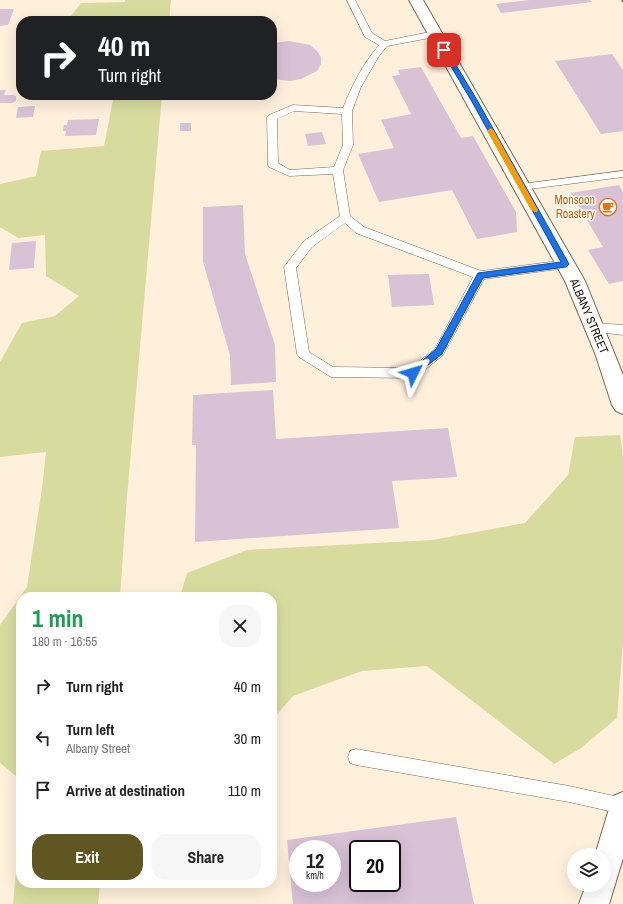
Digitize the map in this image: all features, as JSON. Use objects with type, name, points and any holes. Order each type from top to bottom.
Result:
[{"type":"main road","name":"ALBANY STREET","points":[[416,0],[474,100],[575,281],[623,406]]},
{"type":"main road","points":[[611,849],[623,806]]},
{"type":"main road","points":[[594,904],[598,892]]},
{"type":"lane","points":[[351,0],[368,36],[384,44],[435,34]]},
{"type":"lane","points":[[384,44],[375,55],[356,87],[347,111],[348,145],[338,170],[345,218],[360,230],[480,275],[566,264]]},
{"type":"lane","points":[[338,170],[289,172],[273,165],[272,117],[293,108],[347,111]]},
{"type":"lane","points":[[522,187],[623,174]]},
{"type":"lane","points":[[345,218],[308,244],[290,267],[303,354],[331,372],[413,373],[439,352],[480,275]]},
{"type":"lane","points":[[594,328],[623,330]]},
{"type":"lane","points":[[356,758],[569,794],[623,806]]},
{"type":"green space","points":[[125,0],[171,0],[169,16],[71,16],[81,3],[125,2]]},
{"type":"green space","points":[[113,100],[162,100],[127,497],[120,592],[23,592],[27,587],[46,452],[0,457],[0,362],[22,323],[55,316],[79,296],[46,276],[45,235],[18,238],[0,227],[0,184],[36,176],[41,151],[104,146]]},
{"type":"green space","points":[[620,435],[623,456],[623,641],[617,718],[581,748],[554,764],[427,666],[362,671],[293,696],[277,714],[277,592],[181,592],[187,573],[247,550],[432,540],[525,523],[568,475],[575,437]]},
{"type":"green space","points":[[16,602],[16,776],[0,763],[0,625]]},
{"type":"green space","points":[[16,870],[16,888],[100,888],[98,904],[13,904]]},
{"type":"building","points":[[530,0],[590,0],[592,2],[501,13],[496,4]]},
{"type":"building","points":[[0,9],[14,9],[8,25],[0,26]]},
{"type":"building","points":[[289,41],[310,45],[321,57],[321,64],[317,71],[301,79],[290,81],[277,80],[277,42]]},
{"type":"building","points":[[612,54],[623,70],[623,131],[601,134],[555,61]]},
{"type":"building","points":[[421,67],[461,138],[473,136],[516,212],[517,232],[477,239],[452,190],[379,202],[358,154],[394,148],[381,120],[411,114],[392,76],[400,75],[398,70]]},
{"type":"building","points":[[0,90],[6,90],[4,95],[16,96],[16,101],[12,103],[0,103]]},
{"type":"building","points":[[35,106],[33,117],[16,118],[18,107]]},
{"type":"building","points":[[99,119],[96,135],[65,136],[66,131],[63,131],[64,125],[67,125],[68,120]]},
{"type":"building","points":[[180,123],[191,123],[191,131],[180,131]]},
{"type":"building","points":[[322,132],[326,144],[308,146],[305,134]]},
{"type":"building","points":[[619,185],[623,192],[623,281],[609,284],[588,250],[603,247],[571,193]]},
{"type":"building","points":[[243,205],[245,254],[275,345],[276,382],[231,385],[230,355],[203,262],[203,207]]},
{"type":"building","points":[[36,241],[34,268],[9,270],[12,243]]},
{"type":"building","points":[[429,274],[434,305],[392,307],[388,275]]},
{"type":"building","points":[[273,390],[276,439],[448,428],[457,477],[392,481],[399,528],[195,542],[196,445],[192,445],[193,395]]},
{"type":"building","points":[[456,817],[474,904],[293,904],[292,892],[341,892],[341,840],[289,840],[289,861],[287,840]]},
{"type":"slow traffic","points":[[491,131],[535,210]]},
{"type":"place","name":"Monsoon Roastery","points":[[608,207]]},
{"type":"route","points":[[413,373],[439,352],[480,275],[566,264],[474,100],[444,50]]}]
